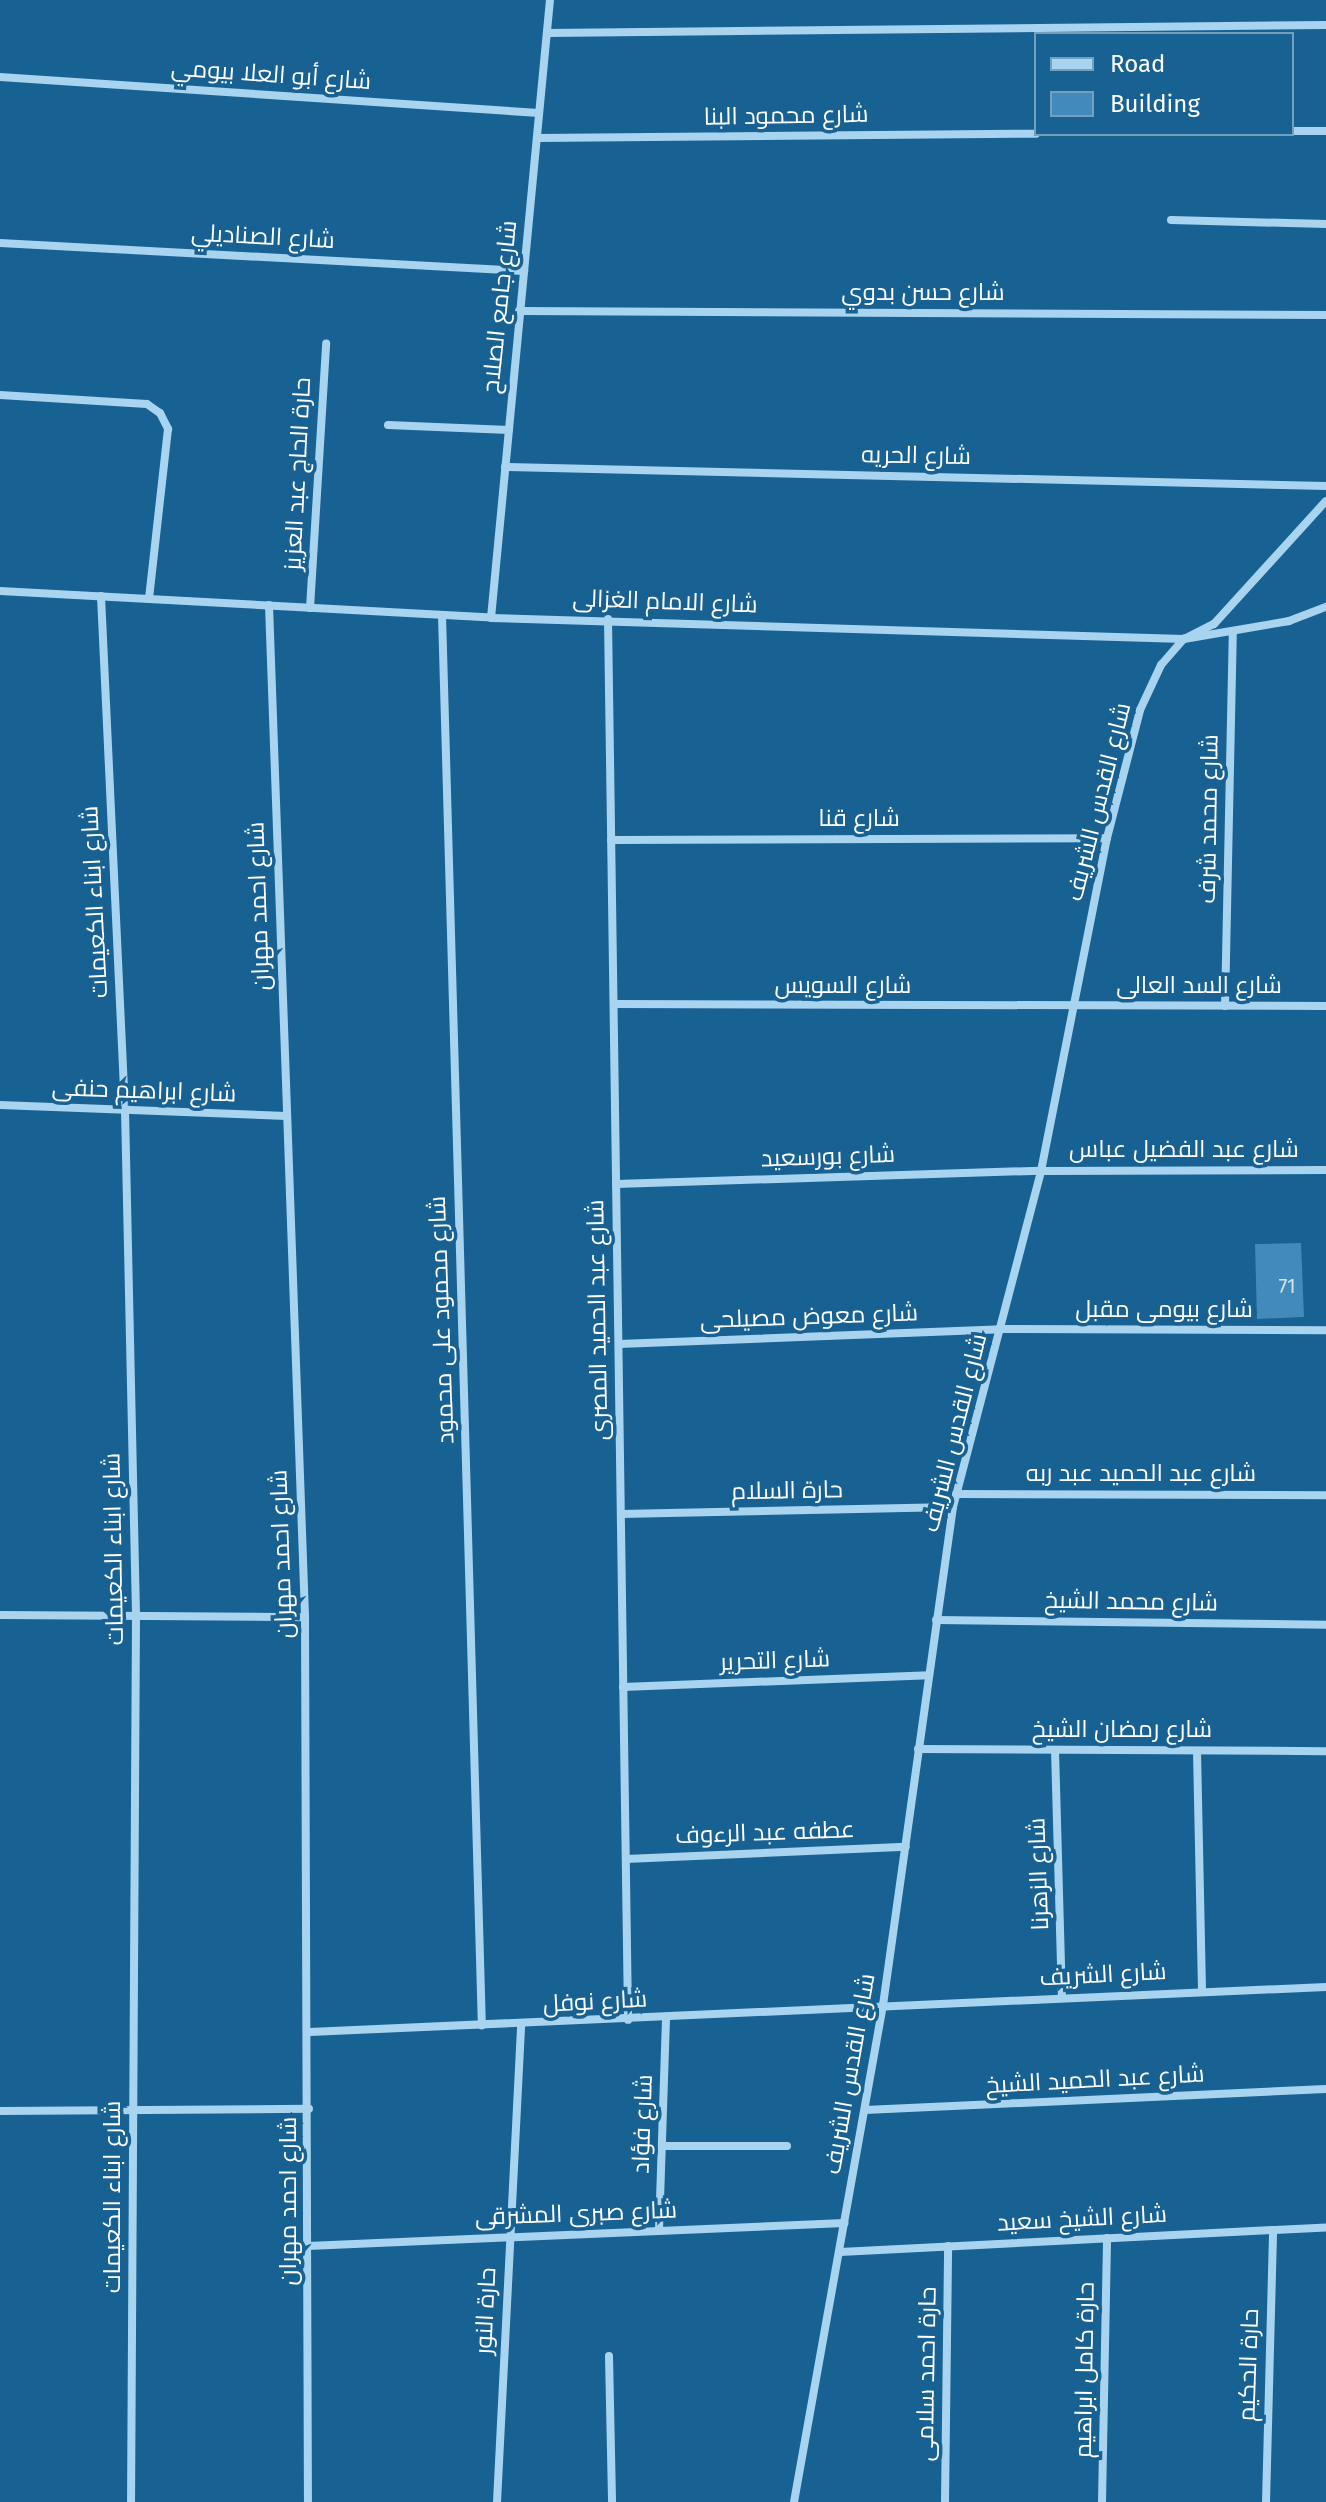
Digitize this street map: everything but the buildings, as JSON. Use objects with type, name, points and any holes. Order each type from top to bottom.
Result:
[{"type":"street","name":"شارع جامع الصلاح","points":[[491,618],[550,0]]},
{"type":"street","points":[[548,33],[1326,25]]},
{"type":"street","name":"شارع أبو العلا بيومي","points":[[0,77],[539,113]]},
{"type":"street","points":[[1294,131],[1326,131]]},
{"type":"street","name":"شارع محمود البنا","points":[[537,138],[1034,134]]},
{"type":"street","points":[[1171,220],[1326,224]]},
{"type":"street","name":"شارع الصناديلي","points":[[0,243],[524,271]]},
{"type":"street","name":"شارع حسن بدوي","points":[[519,311],[1326,315]]},
{"type":"street","name":"حارة الحاج عبد العزيز","points":[[310,608],[326,343]]},
{"type":"street","points":[[0,395],[147,404],[160,413],[168,429],[149,599]]},
{"type":"street","points":[[388,425],[509,430]]},
{"type":"street","name":"شارع الحريه","points":[[505,467],[1326,486]]},
{"type":"street","name":"شارع القدس الشريف","points":[[794,2502],[883,2005],[953,1507],[1041,1171],[1107,838],[1140,710],[1161,665],[1184,639],[1214,624],[1326,501]]},
{"type":"street","name":"شارع الامام الغزالى","points":[[0,591],[491,618],[608,619],[1184,639],[1233,633],[1326,607]]},
{"type":"street","name":"شارع ابناء الكعيمات","points":[[101,596],[125,1110],[136,1616],[131,2502]]},
{"type":"street","name":"شارع احمد مهران","points":[[269,605],[305,1617],[310,2032],[308,2502]]},
{"type":"street","name":"شارع محمود على محمود","points":[[442,615],[482,2025]]},
{"type":"street","name":"شارع عبد الحميد المصرى","points":[[608,619],[628,2020]]},
{"type":"street","name":"شارع محمد شرف","points":[[1225,1006],[1233,633]]},
{"type":"street","name":"شارع قنا","points":[[611,840],[1107,838]]},
{"type":"street","name":"شارع السويس","points":[[614,1004],[1072,1007]]},
{"type":"street","name":"شارع السد العالى","points":[[1072,1007],[1326,1006]]},
{"type":"street","name":"شارع ابراهيم حنفى","points":[[0,1105],[287,1116]]},
{"type":"street","name":"شارع عبد الفضيل عباس","points":[[1041,1171],[1326,1170]]},
{"type":"street","name":"شارع بورسعيد","points":[[616,1184],[1041,1171]]},
{"type":"street","name":"شارع بيومى مقبل","points":[[1002,1329],[1326,1330]]},
{"type":"street","name":"شارع معوض مصيلحى","points":[[619,1344],[1002,1329]]},
{"type":"street","name":"شارع عبد الحميد عبد ربه","points":[[956,1494],[1326,1495]]},
{"type":"street","name":"حارة السلام","points":[[621,1514],[953,1507]]},
{"type":"street","points":[[0,1615],[305,1617]]},
{"type":"street","name":"شارع محمد الشيخ","points":[[936,1620],[1326,1625]]},
{"type":"street","name":"شارع التحرير","points":[[623,1687],[929,1675]]},
{"type":"street","name":"شارع رمضان الشيخ","points":[[918,1749],[1326,1751]]},
{"type":"street","name":"شارع الزهرنا","points":[[1055,1750],[1062,1998]]},
{"type":"street","points":[[1197,1751],[1202,1991]]},
{"type":"street","name":"عطفه عبد الرءوف","points":[[626,1859],[906,1847]]},
{"type":"street","name":"شارع الشريف","points":[[883,2005],[1326,1987]]},
{"type":"street","name":"شارع نوفل","points":[[310,2032],[521,2026],[883,2005]]},
{"type":"street","name":"شارع فؤاد","points":[[659,2230],[666,2019]]},
{"type":"street","name":"حارة النور","points":[[497,2502],[521,2026]]},
{"type":"street","name":"شارع عبد الحميد الشيخ","points":[[865,2110],[1326,2089]]},
{"type":"street","points":[[0,2111],[309,2109]]},
{"type":"street","points":[[662,2146],[787,2146]]},
{"type":"street","name":"شارع صبرى المشرقى","points":[[308,2246],[845,2223]]},
{"type":"street","name":"شارع الشيخ سعيد","points":[[840,2252],[1326,2227]]},
{"type":"street","name":"حارة الحكيم","points":[[1266,2502],[1273,2230]]},
{"type":"street","name":"حارة كامل ابراهيم","points":[[1102,2502],[1107,2238]]},
{"type":"street","name":"حارة احمد سلامى","points":[[945,2502],[948,2246]]},
{"type":"street","points":[[609,2356],[612,2502]]}]
